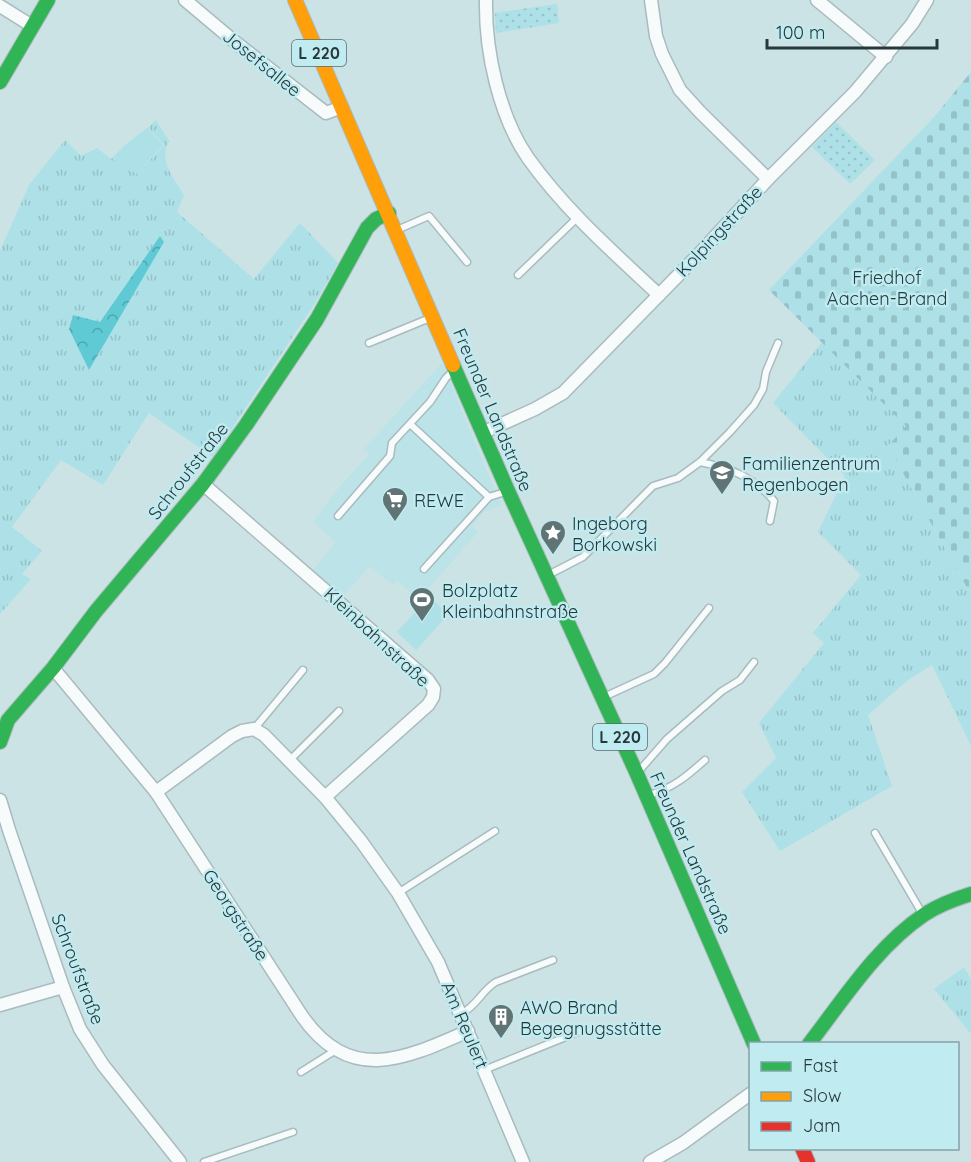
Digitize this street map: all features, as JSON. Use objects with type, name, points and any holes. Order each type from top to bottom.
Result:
[{"type":"main road","points":[[0,82],[48,0]]},
{"type":"main road","name":"Freunder Landstraße","points":[[295,0],[508,490],[637,774],[753,1042]]},
{"type":"main road","name":"Schroufstraße","points":[[0,742],[8,720],[203,484],[283,372],[317,319],[367,228],[376,219],[389,213]]},
{"type":"main road","points":[[811,1042],[891,944],[924,916],[953,900],[971,894]]},
{"type":"street","name":"Josefsallee","points":[[185,0],[326,113],[342,107]]},
{"type":"street","points":[[486,0],[486,25],[499,95],[527,157],[577,218],[658,295]]},
{"type":"street","points":[[651,0],[654,25],[662,54],[680,90],[768,178]]},
{"type":"street","points":[[816,0],[886,57]]},
{"type":"street","name":"Kolpingstraße","points":[[484,432],[535,409],[563,393],[699,254],[768,178],[841,106],[886,57],[912,24],[927,0]]},
{"type":"street","points":[[0,6],[32,26]]},
{"type":"street","name":"Kleinbahnstraße","points":[[203,484],[389,645],[428,680],[434,689],[433,698],[428,705],[325,797]]},
{"type":"street","name":"Georgstraße","points":[[53,668],[156,792],[307,1023],[321,1039],[337,1050],[356,1058],[381,1060],[429,1048],[468,1031]]},
{"type":"street","points":[[156,792],[232,736],[254,729]]},
{"type":"street","name":"Am Reulert","points":[[254,729],[264,735],[325,797],[361,841],[398,893],[438,962],[523,1162]]},
{"type":"street","name":"Schroufstraße","points":[[0,800],[63,987],[80,1029],[103,1065],[180,1162]]},
{"type":"street","points":[[0,1005],[63,987]]},
{"type":"street","points":[[650,1162],[683,1143],[749,1095]]},
{"type":"lane","points":[[397,231],[429,216],[467,262]]},
{"type":"lane","points":[[518,275],[577,218]]},
{"type":"lane","name":"Freunder Landstraße","points":[[369,344],[433,316]]},
{"type":"lane","points":[[547,576],[583,557],[653,486],[678,478],[700,462],[754,405],[763,389],[766,372],[778,343]]},
{"type":"lane","points":[[338,516],[390,456],[392,443],[430,402],[446,378],[456,368]]},
{"type":"lane","points":[[410,424],[489,497]]},
{"type":"lane","points":[[700,462],[724,467],[762,488],[774,501],[770,521]]},
{"type":"lane","points":[[424,569],[489,497],[508,490]]},
{"type":"lane","points":[[602,698],[654,674],[709,608]]},
{"type":"lane","points":[[637,774],[667,739],[722,691],[740,680],[754,662]]},
{"type":"lane","points":[[254,729],[303,670]]},
{"type":"lane","points":[[290,760],[339,711]]},
{"type":"lane","points":[[646,796],[668,789],[685,779],[705,760]]},
{"type":"lane","points":[[398,893],[495,831]]},
{"type":"lane","points":[[875,833],[924,916]]},
{"type":"lane","points":[[461,1014],[477,1003],[489,986],[496,981],[552,960]]},
{"type":"lane","points":[[484,1070],[584,1030]]},
{"type":"lane","points":[[301,1072],[337,1050]]},
{"type":"lane","points":[[204,1162],[293,1132]]},
{"type":"shaded area","points":[[442,363],[501,505],[484,512],[472,526],[478,532],[419,599],[397,581],[393,585],[370,566],[342,597],[312,571],[336,542],[313,522],[340,486],[370,454],[364,449]]},
{"type":"green space","points":[[557,4],[559,23],[496,33],[495,13]]},
{"type":"green space","name":"Friedhof Aachen-Brand","points":[[971,72],[971,595],[888,446],[906,426],[769,290],[935,116]]},
{"type":"green space","points":[[156,120],[169,141],[165,156],[166,163],[184,195],[177,212],[254,279],[300,223],[338,263],[315,303],[213,457],[149,413],[103,485],[61,460],[12,527],[42,551],[22,574],[31,579],[0,614],[0,251],[29,185],[65,140],[81,156],[97,148],[137,174],[164,145],[148,128]],"holes":[[[160,236],[164,242],[89,369],[74,315],[100,323]]]},
{"type":"green space","points":[[836,122],[875,160],[850,184],[812,147]]},
{"type":"green space","points":[[147,128],[163,145],[137,174],[112,158]]},
{"type":"green space","points":[[160,236],[164,242],[89,370],[69,329],[73,315],[100,322]]},
{"type":"green space","points":[[823,341],[907,426],[888,446],[971,595],[971,746],[932,665],[908,680],[868,715],[892,786],[780,851],[742,792],[776,758],[759,723],[824,643],[813,633],[861,575],[818,532],[845,476],[773,403]]},
{"type":"green space","name":"Bolzplatz Kleinbahnstraße","points":[[430,596],[448,615],[416,650],[397,632]]},
{"type":"green space","points":[[964,967],[971,979],[971,1034],[934,989]]},
{"type":"traffic: fast","points":[[0,82],[48,0]]},
{"type":"traffic: fast","points":[[0,742],[8,720],[203,484],[246,425],[317,319],[367,228],[376,219],[389,213]]},
{"type":"traffic: fast","points":[[453,365],[637,774],[753,1042]]},
{"type":"traffic: fast","points":[[811,1042],[862,974],[891,942],[925,914],[971,894]]},
{"type":"traffic: slow","points":[[295,0],[453,365]]},
{"type":"traffic: jam","points":[[803,1150],[808,1162]]},
{"type":"place","name":"Familienzentrum Regenbogen","points":[[722,496]]},
{"type":"place","name":"REWE","points":[[395,523]]},
{"type":"place","name":"Ingeborg Borkowski","points":[[553,556]]},
{"type":"place","name":"Bolzplatz Kleinbahnstraße","points":[[422,623]]},
{"type":"place","name":"AWO Brand Begegnugsstätte","points":[[501,1040]]}]
